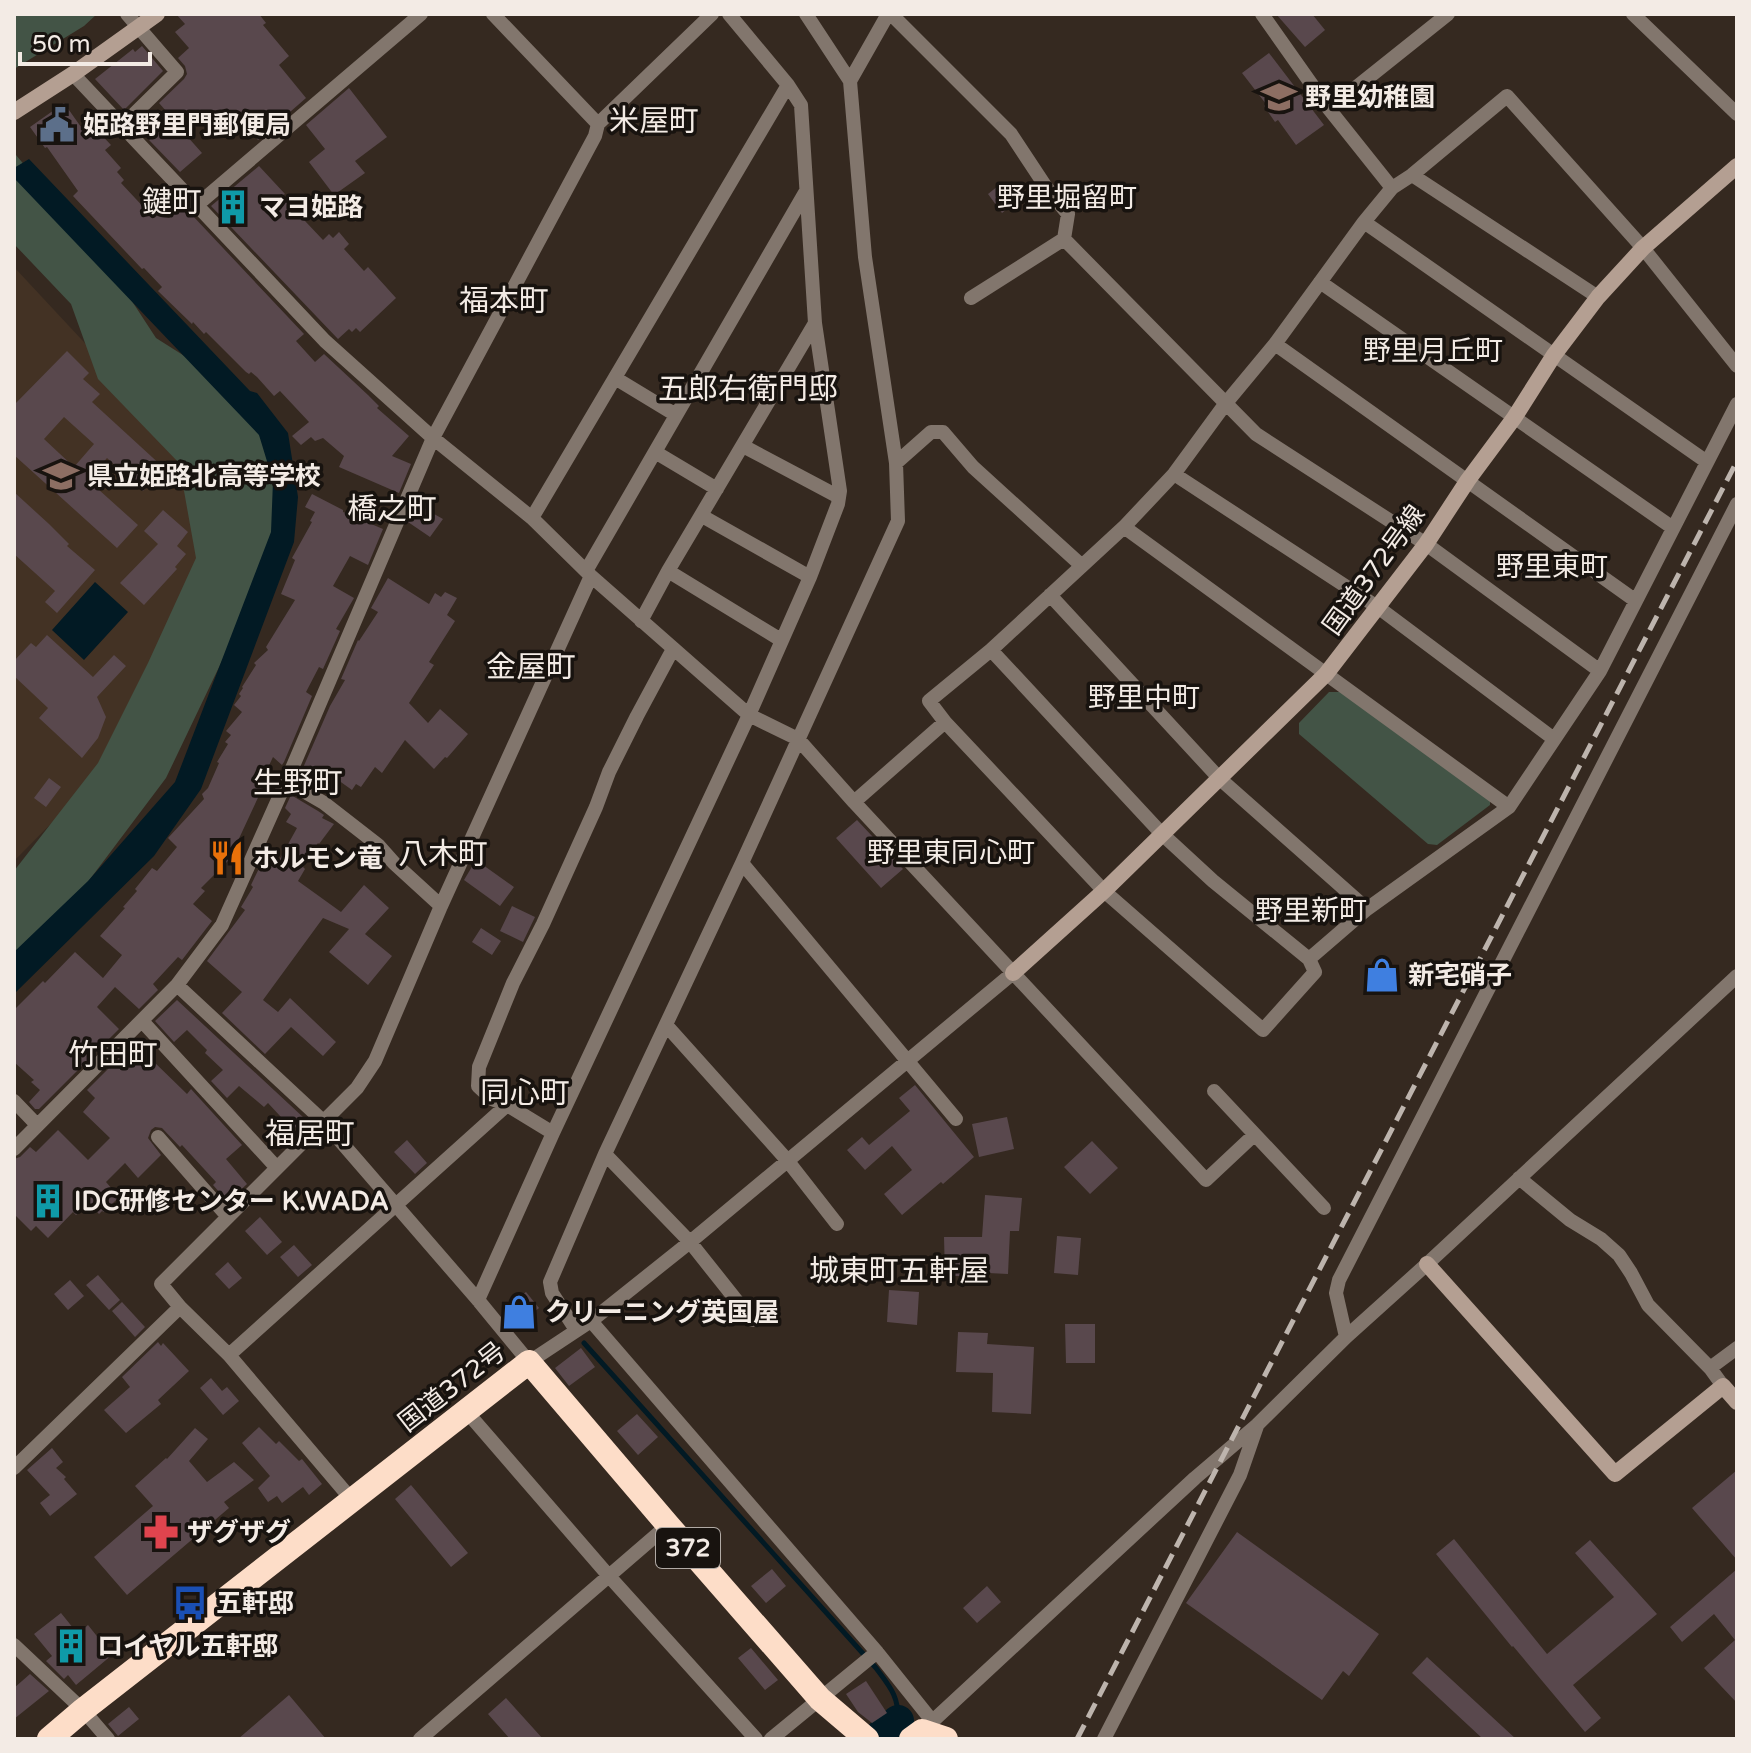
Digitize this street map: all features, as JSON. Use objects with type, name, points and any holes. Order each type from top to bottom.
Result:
[{"type":"highway","name":"国道372号","points":[[49,1739],[529,1362],[820,1699],[860,1733]]},
{"type":"street","points":[[122,126],[177,72],[127,14]]},
{"type":"street","points":[[14,112],[157,14]]},
{"type":"street","points":[[396,14],[406,27]]},
{"type":"street","points":[[197,205],[421,14]]},
{"type":"street","points":[[493,14],[598,124]]},
{"type":"street","points":[[14,1149],[177,985],[222,925],[433,438],[539,243],[595,136],[598,124],[712,14]]},
{"type":"street","points":[[478,1300],[749,715],[810,577],[839,497],[815,323],[801,105],[729,14]]},
{"type":"street","points":[[576,1330],[552,1293],[550,1282],[605,1154],[898,521],[896,463],[865,257],[850,81],[806,14]]},
{"type":"street","points":[[850,81],[889,14],[1011,134],[1068,214],[1064,239],[971,298]]},
{"type":"street","points":[[1262,14],[1329,109],[1392,188]]},
{"type":"street","points":[[1329,109],[1448,14]]},
{"type":"street","points":[[1633,14],[1737,114]]},
{"type":"street","points":[[73,74],[325,341],[433,438],[532,518],[641,621],[749,715],[798,739],[1206,1180],[1254,1135]]},
{"type":"street","points":[[532,518],[788,85]]},
{"type":"street","points":[[991,650],[1162,834],[1213,881],[1309,959],[1315,972],[1263,1030],[1104,891],[945,722],[929,701],[991,650],[1124,527],[1174,474],[1392,188],[1507,96],[1643,248],[1737,366]]},
{"type":"street","name":"国道372号線","points":[[1013,973],[1104,891],[1326,674],[1426,544],[1554,355],[1598,297],[1643,248],[1737,166]]},
{"type":"street","points":[[1412,175],[1598,297]]},
{"type":"street","points":[[352,1500],[229,1355],[161,1284],[357,1088],[375,1061],[589,573],[676,415],[807,191]]},
{"type":"street","points":[[1364,222],[1707,462]]},
{"type":"street","points":[[1064,239],[1256,434],[1426,544],[1600,671]]},
{"type":"street","points":[[1320,282],[1673,528]]},
{"type":"street","points":[[641,621],[815,323]]},
{"type":"street","points":[[1275,344],[1636,601]]},
{"type":"street","points":[[615,378],[676,415]]},
{"type":"street","points":[[1309,959],[1367,909],[1509,807],[1600,671],[1737,404]]},
{"type":"street","points":[[896,463],[931,432],[943,432],[973,467],[1081,565]]},
{"type":"street","points":[[743,446],[839,497]]},
{"type":"street","points":[[655,452],[717,489]]},
{"type":"street","points":[[1174,474],[1379,608],[1554,739]]},
{"type":"street","points":[[1346,1337],[1336,1293],[1339,1280],[1737,504]]},
{"type":"street","points":[[702,516],[810,577]]},
{"type":"street","points":[[1124,527],[1509,807]]},
{"type":"street","points":[[668,571],[781,640]]},
{"type":"street","points":[[1050,595],[1219,778],[1367,909]]},
{"type":"street","points":[[553,1133],[492,1099],[478,1086],[479,1067],[513,983],[543,924],[609,772],[673,649]]},
{"type":"street","points":[[854,802],[945,722]]},
{"type":"street","points":[[286,781],[324,803],[378,845],[441,906]]},
{"type":"street","points":[[742,863],[956,1119]]},
{"type":"street","points":[[177,985],[323,1121],[529,1362],[591,1321],[690,1242],[1013,973]]},
{"type":"street","points":[[591,1321],[877,1652],[928,1733],[1195,1478],[1257,1425],[1346,1337],[1737,976]]},
{"type":"street","points":[[142,1021],[277,1168]]},
{"type":"street","points":[[666,1025],[787,1160],[837,1224]]},
{"type":"street","points":[[1214,1091],[1324,1208]]},
{"type":"street","points":[[14,1101],[37,1125]]},
{"type":"street","points":[[229,1355],[507,1105]]},
{"type":"street","points":[[158,1137],[228,1217]]},
{"type":"street","points":[[605,1154],[690,1242],[752,1320]]},
{"type":"street","points":[[1519,1178],[1619,1255],[1648,1305],[1710,1368],[1737,1402]]},
{"type":"street","points":[[1427,1264],[1615,1474],[1723,1386]]},
{"type":"street","points":[[14,1468],[180,1307]]},
{"type":"street","points":[[1710,1368],[1737,1348]]},
{"type":"street","points":[[466,1411],[756,1739]]},
{"type":"street","points":[[1104,1739],[1240,1475],[1257,1425]]},
{"type":"street","points":[[420,1739],[668,1525]]},
{"type":"street","points":[[14,1645],[83,1710],[108,1739]]},
{"type":"street","points":[[771,1739],[877,1652]]},
{"type":"shaded area","points":[[14,267],[204,471],[213,548],[101,773],[14,861]]},
{"type":"green space","points":[[14,14],[97,14],[84,26],[14,69]]},
{"type":"green space","points":[[16,155],[109,266],[156,338],[235,388],[282,479],[275,550],[166,778],[45,939],[14,966],[14,871],[98,763],[196,558],[179,463],[98,379],[71,304],[14,244]]},
{"type":"green space","points":[[1329,692],[1340,692],[1490,796],[1490,805],[1437,845],[1428,844],[1299,734],[1299,723]]},
{"type":"water","points":[[29,159],[250,391],[257,393],[288,433],[298,497],[294,542],[201,789],[154,856],[14,994],[14,952],[88,881],[175,782],[271,532],[273,481],[259,435],[14,178],[14,168]]},
{"type":"water","points":[[95,582],[128,612],[84,660],[52,630]]},
{"type":"building","points":[[176,14],[259,14],[266,23],[263,25],[289,56],[279,65],[306,98],[258,140],[240,119],[230,128],[214,110],[186,135],[202,153],[180,172],[149,140],[173,119],[159,103],[187,74],[178,58],[189,48],[175,32],[185,24]]},
{"type":"building","points":[[1276,14],[1312,14],[1325,30],[1305,47]]},
{"type":"building","points":[[142,46],[163,71],[124,110],[95,79],[133,49],[135,52]]},
{"type":"building","points":[[1269,53],[1324,125],[1296,145],[1278,120],[1275,122],[1264,106],[1266,104],[1242,73]]},
{"type":"building","points":[[349,88],[387,137],[355,161],[365,173],[334,195],[309,162],[325,149],[306,125]]},
{"type":"building","points":[[64,103],[86,134],[94,127],[111,145],[105,150],[121,168],[117,172],[124,180],[121,183],[149,213],[169,218],[180,207],[190,217],[192,215],[304,334],[296,341],[315,362],[324,354],[409,436],[392,456],[411,464],[399,493],[339,467],[344,456],[323,438],[315,441],[311,437],[301,445],[292,436],[309,422],[280,391],[274,396],[206,332],[204,334],[192,324],[158,291],[162,287],[73,196],[78,191],[30,127]]},
{"type":"building","points":[[259,166],[323,240],[329,234],[333,238],[339,232],[349,244],[344,249],[364,271],[368,267],[396,298],[360,332],[356,328],[352,332],[349,329],[338,339],[211,206]]},
{"type":"building","points":[[1003,182],[1017,201],[1002,213],[988,194]]},
{"type":"building","points":[[67,351],[89,373],[83,379],[100,394],[92,402],[164,468],[143,491],[107,458],[88,480],[138,525],[117,548],[14,455],[14,405]],"holes":[[[64,417],[94,444],[74,467],[44,439]]]},
{"type":"building","points":[[14,492],[95,570],[57,613],[45,602],[55,591],[14,554]]},
{"type":"building","points":[[312,494],[343,512],[383,529],[368,565],[350,556],[333,586],[354,598],[336,629],[340,631],[323,669],[319,667],[306,692],[312,696],[284,762],[282,765],[273,757],[259,787],[262,789],[229,860],[201,888],[205,891],[193,904],[212,921],[182,960],[178,957],[153,984],[158,990],[139,1009],[115,987],[97,1007],[119,1029],[39,1109],[35,1109],[29,1102],[40,1090],[31,1082],[34,1080],[14,1062],[14,1010],[75,952],[103,978],[122,955],[100,936],[125,908],[152,868],[157,871],[177,847],[168,838],[204,799],[202,794],[208,788],[217,762],[228,744],[225,742],[231,735],[226,731],[242,712],[234,705],[241,696],[242,687],[256,665],[254,663],[268,650],[266,647],[295,600],[281,594],[295,560],[292,558],[312,522],[315,512],[305,507]]},
{"type":"building","points":[[418,505],[443,519],[430,537],[408,522]]},
{"type":"building","points":[[163,510],[188,532],[177,546],[186,554],[175,567],[177,569],[144,605],[120,583],[158,544],[144,531]]},
{"type":"building","points":[[388,578],[429,604],[435,593],[441,597],[445,592],[457,598],[447,615],[455,621],[429,662],[434,665],[409,703],[428,723],[440,709],[468,734],[434,769],[405,740],[382,773],[375,767],[361,787],[356,784],[352,790],[331,775],[323,791],[299,777],[330,706],[345,680],[341,679],[358,640],[378,612],[371,608]]},
{"type":"building","points":[[47,635],[93,677],[114,655],[126,666],[97,697],[106,717],[98,738],[82,758],[39,718],[48,708],[14,676],[14,661],[31,643],[36,647]]},
{"type":"building","points":[[49,778],[61,787],[46,807],[34,798]]},
{"type":"building","points":[[291,795],[334,824],[318,843],[298,881],[341,912],[364,885],[389,908],[365,934],[392,956],[368,985],[329,952],[349,929],[323,918],[263,1000],[278,1012],[290,998],[336,1042],[323,1056],[291,1027],[265,1054],[222,1013],[242,992],[207,961],[245,910],[241,907],[264,858],[277,864],[297,828],[286,822],[291,814],[285,808]]},
{"type":"building","points":[[857,820],[903,869],[881,888],[836,838]]},
{"type":"building","points":[[476,860],[514,887],[500,906],[464,880]]},
{"type":"building","points":[[512,906],[535,917],[523,942],[500,931]]},
{"type":"building","points":[[481,928],[501,941],[492,955],[472,942]]},
{"type":"building","points":[[177,1000],[304,1118],[293,1130],[268,1103],[264,1107],[239,1086],[227,1098],[211,1081],[223,1070],[205,1053],[207,1050],[187,1030],[174,1042],[155,1021]]},
{"type":"building","points":[[129,1048],[145,1063],[150,1058],[187,1094],[191,1089],[242,1145],[226,1159],[247,1184],[228,1202],[213,1185],[216,1182],[182,1145],[180,1147],[162,1128],[155,1127],[148,1138],[161,1155],[138,1178],[125,1163],[106,1182],[119,1197],[104,1212],[99,1214],[89,1203],[76,1215],[73,1212],[48,1238],[36,1226],[31,1231],[14,1214],[14,1159],[30,1147],[36,1152],[58,1130],[88,1160],[110,1138],[83,1112],[95,1098],[87,1090]]},
{"type":"building","points":[[915,1085],[974,1157],[902,1215],[884,1194],[912,1170],[892,1146],[865,1170],[847,1150],[862,1137],[869,1145],[910,1111],[899,1098]]},
{"type":"building","points":[[1007,1117],[1014,1149],[979,1157],[972,1124]]},
{"type":"building","points":[[407,1140],[427,1163],[415,1174],[394,1152]]},
{"type":"building","points":[[1092,1141],[1118,1168],[1090,1194],[1064,1167]]},
{"type":"building","points":[[985,1195],[1022,1198],[1019,1231],[1010,1231],[1008,1274],[968,1272],[968,1276],[945,1276],[944,1237],[982,1237]]},
{"type":"building","points":[[260,1217],[282,1242],[267,1255],[245,1231]]},
{"type":"building","points":[[1057,1236],[1081,1238],[1078,1275],[1054,1273]]},
{"type":"building","points":[[294,1245],[312,1265],[298,1277],[280,1257]]},
{"type":"building","points":[[228,1262],[242,1278],[229,1289],[215,1274]]},
{"type":"building","points":[[98,1275],[120,1300],[109,1310],[86,1285]]},
{"type":"building","points":[[70,1280],[84,1296],[68,1310],[54,1294]]},
{"type":"building","points":[[889,1290],[919,1292],[917,1325],[887,1322]]},
{"type":"building","points":[[526,1292],[539,1308],[517,1326],[504,1309]]},
{"type":"building","points":[[122,1302],[145,1327],[135,1337],[112,1311]]},
{"type":"building","points":[[1065,1324],[1095,1324],[1095,1363],[1066,1363]]},
{"type":"building","points":[[958,1332],[988,1333],[987,1344],[1034,1347],[1031,1414],[992,1412],[993,1373],[956,1372]]},
{"type":"building","points":[[158,1342],[161,1346],[163,1343],[189,1371],[158,1400],[161,1404],[126,1433],[104,1410],[130,1387],[122,1377]]},
{"type":"building","points":[[581,1348],[595,1367],[569,1386],[555,1368]]},
{"type":"building","points":[[211,1378],[222,1391],[227,1387],[239,1401],[223,1415],[200,1388]]},
{"type":"building","points":[[637,1414],[658,1437],[638,1455],[617,1431]]},
{"type":"building","points":[[259,1427],[276,1444],[279,1441],[299,1461],[302,1459],[322,1484],[309,1495],[303,1487],[282,1503],[277,1496],[268,1502],[258,1488],[270,1476],[242,1443]]},
{"type":"building","name":"ザグザグ","points":[[195,1428],[208,1439],[189,1461],[207,1482],[234,1462],[254,1480],[224,1502],[229,1508],[127,1595],[94,1557],[153,1506],[135,1486],[167,1459]]},
{"type":"building","points":[[52,1448],[63,1462],[56,1468],[77,1494],[50,1516],[40,1503],[50,1495],[27,1470]]},
{"type":"building","points":[[1737,1470],[1737,1560],[1692,1508]]},
{"type":"building","points":[[411,1485],[468,1553],[451,1567],[395,1499]]},
{"type":"building","points":[[1237,1532],[1379,1634],[1349,1676],[1343,1671],[1322,1700],[1186,1603]]},
{"type":"building","points":[[1454,1539],[1547,1654],[1614,1597],[1575,1553],[1590,1540],[1657,1614],[1573,1685],[1601,1718],[1585,1732],[1436,1554]]},
{"type":"building","points":[[772,1569],[786,1586],[766,1603],[751,1586]]},
{"type":"building","points":[[1737,1569],[1737,1703],[1704,1668],[1735,1640],[1714,1614],[1682,1642],[1670,1627]]},
{"type":"building","points":[[987,1586],[1001,1602],[977,1623],[963,1608]]},
{"type":"building","name":"ロイヤル五軒邸","points":[[61,1613],[78,1634],[88,1625],[112,1655],[76,1685],[68,1675],[64,1679],[46,1661],[52,1656],[34,1634]]},
{"type":"building","points":[[751,1648],[778,1680],[765,1690],[738,1658]]},
{"type":"building","points":[[1427,1657],[1516,1739],[1483,1739],[1412,1673]]},
{"type":"building","points":[[30,1674],[49,1691],[14,1719],[14,1688]]},
{"type":"building","points":[[866,1681],[887,1713],[872,1723],[858,1712],[846,1694]]},
{"type":"building","points":[[289,1695],[326,1739],[238,1739]]},
{"type":"building","points":[[506,1698],[543,1739],[510,1739],[488,1714]]},
{"type":"building","points":[[129,1707],[139,1719],[118,1736],[108,1724]]},
{"type":"waterway","points":[[584,1343],[876,1668],[895,1698],[898,1721]]},
{"type":"waterway","points":[[877,1739],[898,1721]]},
{"type":"railway","points":[[1077,1739],[1737,461]]},
{"type":"place","name":"野里幼稚園","points":[[1279,97]]},
{"type":"place","name":"姫路野里門郵便局","points":[[57,125]]},
{"type":"place","name":"マヨ姫路","points":[[233,207]]},
{"type":"place","name":"県立姫路北高等学校","points":[[61,476]]},
{"type":"place","name":"ホルモン竜","points":[[227,858]]},
{"type":"place","name":"新宅硝子","points":[[1382,975]]},
{"type":"place","name":"IDC研修センター K.WADA","points":[[48,1201]]},
{"type":"place","name":"クリーニング英国屋","points":[[519,1312]]},
{"type":"place","name":"ザグザグ","points":[[161,1532]]},
{"type":"place","name":"五軒邸","points":[[190,1603]]},
{"type":"place","name":"ロイヤル五軒邸","points":[[71,1646]]},
{"type":"district","name":"米屋町","points":[[654,121]]},
{"type":"district","name":"野里堀留町","points":[[1067,198]]},
{"type":"district","name":"鍵町","points":[[172,202]]},
{"type":"district","name":"福本町","points":[[504,301]]},
{"type":"district","name":"野里月丘町","points":[[1433,351]]},
{"type":"district","name":"五郎右衛門邸","points":[[748,389]]},
{"type":"district","name":"橋之町","points":[[392,509]]},
{"type":"district","name":"野里東町","points":[[1552,567]]},
{"type":"district","name":"金屋町","points":[[531,667]]},
{"type":"district","name":"野里中町","points":[[1144,698]]},
{"type":"district","name":"生野町","points":[[298,783]]},
{"type":"district","name":"野里東同心町","points":[[951,853]]},
{"type":"district","name":"八木町","points":[[443,854]]},
{"type":"district","name":"野里新町","points":[[1311,911]]},
{"type":"district","name":"竹田町","points":[[113,1055]]},
{"type":"district","name":"同心町","points":[[525,1093]]},
{"type":"district","name":"福居町","points":[[310,1134]]},
{"type":"district","name":"城東町五軒屋","points":[[899,1271]]}]
